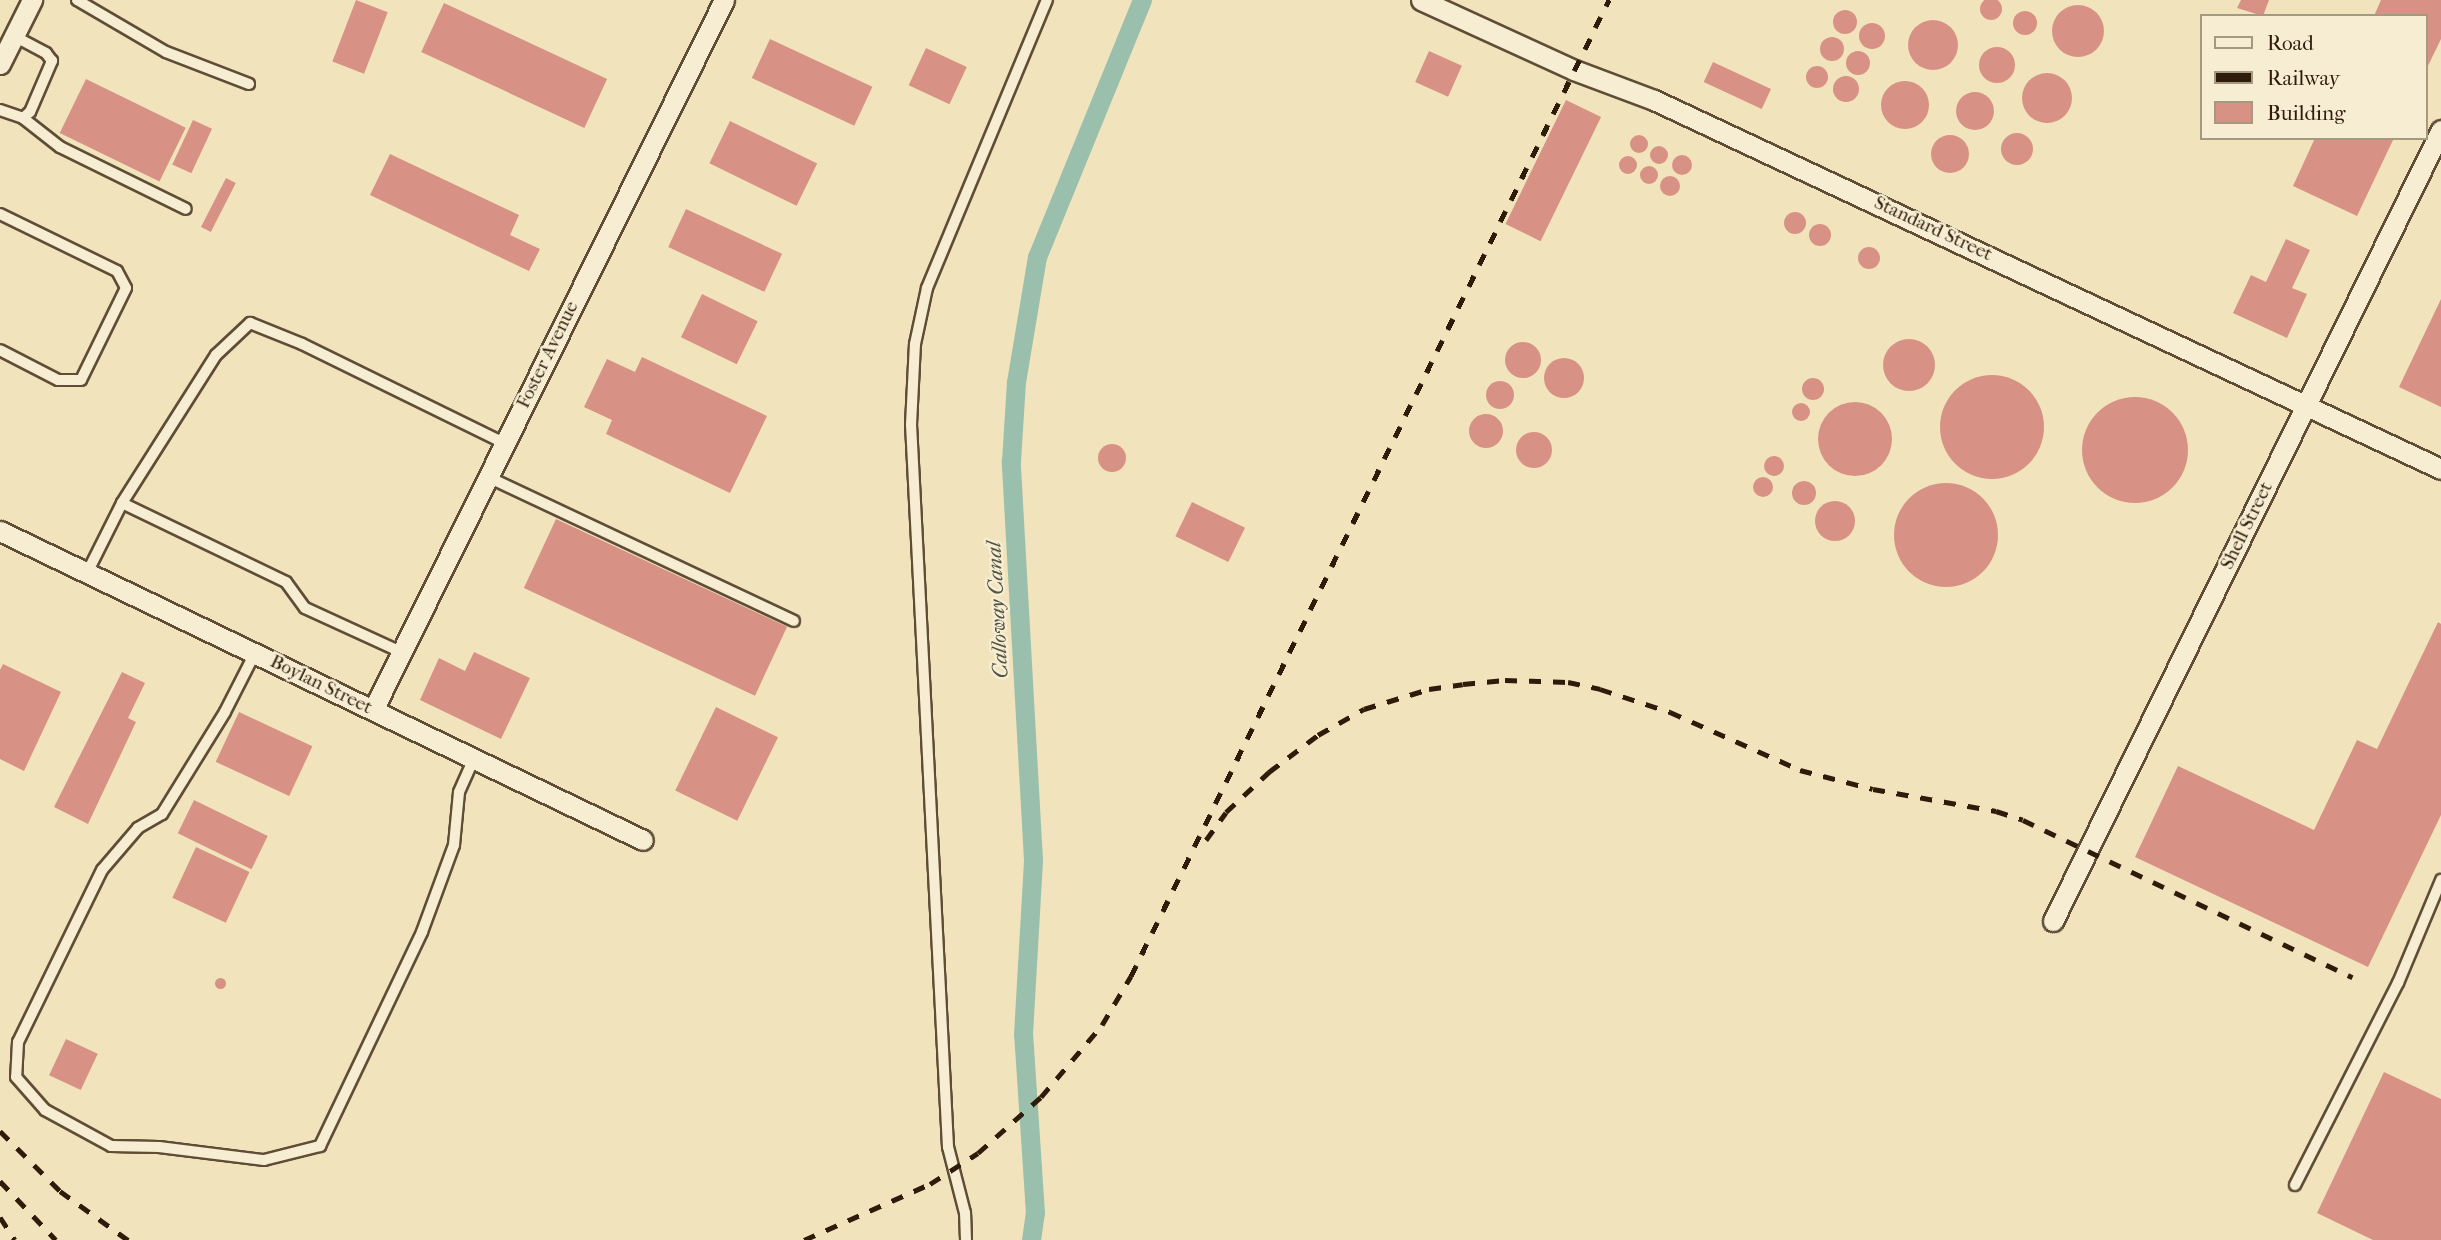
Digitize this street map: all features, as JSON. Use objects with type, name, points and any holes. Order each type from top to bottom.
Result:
[{"type":"street","points":[[0,64],[32,0]]},
{"type":"street","name":"Foster Avenue","points":[[373,710],[723,0]]},
{"type":"street","name":"Standard Street","points":[[1421,0],[1574,69],[1654,100],[2441,469]]},
{"type":"street","name":"Shell Street","points":[[2053,921],[2441,130]]},
{"type":"street","name":"Boylan Street","points":[[0,531],[643,840]]},
{"type":"lane","points":[[77,0],[166,52],[249,84]]},
{"type":"lane","points":[[966,1240],[965,1213],[947,1135],[911,425],[915,344],[927,288],[1047,0]]},
{"type":"lane","points":[[14,36],[46,53],[52,61],[35,102],[23,118]]},
{"type":"lane","points":[[0,110],[23,118],[60,147],[186,209]]},
{"type":"lane","points":[[0,214],[117,271],[126,288],[81,380],[58,380],[0,349]]},
{"type":"lane","points":[[87,573],[122,503],[216,355],[250,323],[302,344],[505,443]]},
{"type":"lane","points":[[488,477],[794,621]]},
{"type":"lane","points":[[122,503],[286,582],[305,608],[401,652]]},
{"type":"lane","points":[[254,653],[225,712],[162,814],[138,828],[102,870],[19,1042],[16,1077],[45,1110],[111,1146],[159,1147],[264,1160],[320,1146],[422,932],[454,845],[459,792],[474,759]]},
{"type":"lane","points":[[2295,1185],[2398,983],[2441,880]]},
{"type":"building","points":[[1995,-1],[2001,5],[1999,17],[1991,20],[1983,17],[1980,9],[1983,1]]},
{"type":"building","points":[[356,0],[388,12],[364,74],[332,62]]},
{"type":"building","points":[[2241,0],[2269,0],[2264,14],[2237,8]]},
{"type":"building","points":[[2381,0],[2441,0],[2441,39],[2427,68],[2427,14],[2375,14]]},
{"type":"building","points":[[444,3],[607,79],[584,128],[421,52]]},
{"type":"building","points":[[2078,5],[2088,7],[2096,13],[2102,21],[2102,41],[2096,49],[2088,55],[2078,57],[2068,55],[2060,49],[2054,41],[2052,31],[2054,21],[2060,13],[2068,7]]},
{"type":"building","points":[[1845,10],[1854,13],[1857,22],[1854,31],[1845,34],[1836,31],[1833,22],[1836,13]]},
{"type":"building","points":[[2025,11],[2033,15],[2037,23],[2033,31],[2025,35],[2017,31],[2013,23],[2017,15]]},
{"type":"building","points":[[1933,20],[1951,27],[1958,45],[1951,63],[1933,70],[1915,63],[1908,45],[1915,27]]},
{"type":"building","points":[[1872,23],[1881,27],[1885,36],[1881,45],[1872,49],[1863,45],[1859,36],[1863,27]]},
{"type":"building","points":[[1832,37],[1843,44],[1844,49],[1837,60],[1832,61],[1821,54],[1820,49],[1827,38]]},
{"type":"building","points":[[770,39],[872,87],[854,126],[752,78]]},
{"type":"building","points":[[1997,47],[2010,52],[2015,65],[2010,78],[1997,83],[1984,78],[1979,65],[1984,52]]},
{"type":"building","points":[[926,48],[967,67],[949,104],[909,85]]},
{"type":"building","points":[[1429,51],[1462,66],[1448,97],[1415,82]]},
{"type":"building","points":[[1858,51],[1867,54],[1870,63],[1867,72],[1858,75],[1849,72],[1846,63],[1849,54]]},
{"type":"building","points":[[1713,62],[1771,89],[1762,109],[1704,82]]},
{"type":"building","points":[[1817,66],[1825,69],[1828,77],[1825,85],[1817,88],[1809,85],[1806,77],[1809,69]]},
{"type":"building","points":[[2047,73],[2065,80],[2072,98],[2065,116],[2047,123],[2029,116],[2022,98],[2029,80]]},
{"type":"building","points":[[1846,76],[1855,80],[1859,89],[1855,98],[1846,102],[1837,98],[1833,89],[1837,80]]},
{"type":"building","points":[[86,79],[186,128],[159,182],[60,133]]},
{"type":"building","points":[[1905,81],[1922,88],[1929,105],[1922,122],[1905,129],[1888,122],[1881,105],[1888,88]]},
{"type":"building","points":[[1975,92],[1988,98],[1994,111],[1988,124],[1975,130],[1962,124],[1956,111],[1962,98]]},
{"type":"building","points":[[1566,100],[1601,117],[1541,241],[1506,224]]},
{"type":"building","points":[[193,120],[212,129],[191,173],[172,164]]},
{"type":"building","points":[[730,121],[817,164],[797,206],[709,163]]},
{"type":"building","points":[[2017,133],[2028,138],[2033,149],[2028,160],[2017,165],[2006,160],[2001,149],[2006,138]]},
{"type":"building","points":[[1635,135],[1643,135],[1648,144],[1646,151],[1635,153],[1630,148],[1630,140]]},
{"type":"building","points":[[1950,135],[1963,141],[1969,154],[1963,167],[1950,173],[1937,167],[1931,154],[1937,141]]},
{"type":"building","points":[[2314,140],[2393,140],[2357,216],[2293,186]]},
{"type":"building","points":[[1659,146],[1665,149],[1668,155],[1665,161],[1659,164],[1653,161],[1650,155],[1653,149]]},
{"type":"building","points":[[390,154],[519,215],[510,235],[540,249],[529,271],[370,195]]},
{"type":"building","points":[[1682,155],[1689,158],[1692,165],[1689,172],[1682,175],[1675,172],[1672,165],[1675,158]]},
{"type":"building","points":[[1624,156],[1632,156],[1637,165],[1635,172],[1624,174],[1619,169],[1619,161]]},
{"type":"building","points":[[1649,166],[1655,169],[1658,175],[1655,181],[1649,184],[1643,181],[1640,175],[1643,169]]},
{"type":"building","points":[[1670,176],[1677,179],[1680,186],[1677,193],[1670,196],[1663,193],[1660,186],[1663,179]]},
{"type":"building","points":[[226,178],[236,183],[211,232],[201,227]]},
{"type":"building","points":[[686,209],[782,254],[764,292],[668,247]]},
{"type":"building","points":[[1791,212],[1799,212],[1806,219],[1806,227],[1799,234],[1791,234],[1784,227],[1784,219]]},
{"type":"building","points":[[1820,224],[1828,227],[1831,235],[1828,243],[1820,246],[1812,243],[1809,235],[1812,227]]},
{"type":"building","points":[[2286,239],[2310,250],[2292,288],[2307,294],[2287,338],[2233,313],[2251,275],[2266,282]]},
{"type":"building","points":[[1869,247],[1877,250],[1880,258],[1877,266],[1869,269],[1861,266],[1858,258],[1861,250]]},
{"type":"building","points":[[702,294],[758,321],[737,364],[681,337]]},
{"type":"building","points":[[2441,299],[2441,407],[2399,387]]},
{"type":"building","points":[[1909,339],[1919,341],[1927,347],[1933,355],[1933,375],[1927,383],[1919,389],[1909,391],[1899,389],[1891,383],[1885,375],[1883,365],[1885,355],[1891,347],[1899,341]]},
{"type":"building","points":[[1523,342],[1536,347],[1541,360],[1536,373],[1523,378],[1510,373],[1505,360],[1510,347]]},
{"type":"building","points":[[642,357],[767,416],[730,493],[606,434],[612,420],[584,407],[607,359],[635,372]]},
{"type":"building","points":[[1564,358],[1572,359],[1578,364],[1583,370],[1583,386],[1578,392],[1572,397],[1564,398],[1556,397],[1550,392],[1545,386],[1544,378],[1545,370],[1550,364],[1556,359]]},
{"type":"building","points":[[1992,375],[2012,379],[2029,390],[2040,407],[2044,427],[2040,447],[2029,464],[2012,475],[1992,479],[1972,475],[1955,464],[1944,447],[1940,427],[1944,407],[1955,390],[1972,379]]},
{"type":"building","points":[[1813,378],[1821,381],[1824,389],[1821,397],[1813,400],[1805,397],[1802,389],[1805,381]]},
{"type":"building","points":[[1500,381],[1510,385],[1514,395],[1510,405],[1500,409],[1490,405],[1486,395],[1490,385]]},
{"type":"building","points":[[2135,397],[2155,401],[2172,413],[2184,430],[2188,450],[2184,470],[2172,487],[2155,499],[2135,503],[2115,499],[2098,487],[2086,470],[2082,450],[2086,430],[2098,413],[2115,401]]},
{"type":"building","points":[[1855,402],[1876,408],[1886,418],[1892,439],[1886,460],[1876,470],[1855,476],[1834,470],[1824,460],[1818,439],[1824,418],[1834,408]]},
{"type":"building","points":[[1797,403],[1805,403],[1810,412],[1808,419],[1797,421],[1792,416],[1792,408]]},
{"type":"building","points":[[1486,414],[1498,419],[1503,431],[1498,443],[1486,448],[1474,443],[1469,431],[1474,419]]},
{"type":"building","points":[[1534,432],[1547,437],[1552,450],[1547,463],[1534,468],[1521,463],[1516,450],[1521,437]]},
{"type":"building","points":[[1112,444],[1122,448],[1126,458],[1122,468],[1112,472],[1102,468],[1098,458],[1102,448]]},
{"type":"building","points":[[1770,456],[1778,456],[1784,466],[1778,476],[1770,476],[1764,470],[1764,462]]},
{"type":"building","points":[[1763,477],[1770,480],[1773,487],[1770,494],[1763,497],[1756,494],[1753,487],[1756,480]]},
{"type":"building","points":[[1804,481],[1815,488],[1816,493],[1809,504],[1804,505],[1793,498],[1792,493],[1799,482]]},
{"type":"building","points":[[1946,483],[1966,487],[1983,498],[1994,515],[1998,535],[1994,555],[1983,572],[1966,583],[1946,587],[1926,583],[1909,572],[1898,555],[1894,535],[1898,515],[1909,498],[1926,487]]},
{"type":"building","points":[[1835,501],[1849,507],[1855,521],[1849,535],[1835,541],[1821,535],[1815,521],[1821,507]]},
{"type":"building","points":[[1192,502],[1245,528],[1228,562],[1175,536]]},
{"type":"building","points":[[556,519],[787,627],[755,696],[524,588]]},
{"type":"building","points":[[2438,622],[2441,624],[2441,815],[2368,967],[2135,857],[2178,766],[2314,830],[2357,740],[2377,749]]},
{"type":"building","points":[[474,652],[530,678],[501,739],[420,700],[439,658],[465,671]]},
{"type":"building","points":[[3,664],[61,692],[24,771],[0,759],[0,670]]},
{"type":"building","points":[[122,672],[145,683],[128,718],[136,722],[88,824],[54,807]]},
{"type":"building","points":[[716,707],[778,737],[737,821],[675,791]]},
{"type":"building","points":[[239,712],[312,746],[289,796],[216,762]]},
{"type":"building","points":[[194,800],[268,836],[251,869],[178,833]]},
{"type":"building","points":[[196,847],[249,872],[226,923],[172,898]]},
{"type":"building","points":[[220,978],[224,979],[224,987],[220,988],[216,987],[215,983],[216,979]]},
{"type":"building","points":[[66,1039],[98,1054],[81,1090],[49,1075]]},
{"type":"building","points":[[2384,1072],[2441,1099],[2441,1240],[2373,1240],[2317,1213]]},
{"type":"waterway","name":"Calloway Canal","points":[[1031,1240],[1035,1213],[1023,1034],[1033,860],[1011,461],[1016,382],[1037,257],[1142,0]]},
{"type":"railway","points":[[804,1240],[930,1184],[978,1153],[1041,1097],[1102,1025],[1131,976],[1609,0]]},
{"type":"railway","points":[[1206,840],[1226,812],[1269,772],[1318,735],[1364,709],[1429,689],[1463,684],[1505,680],[1568,682],[1600,689],[1670,712],[1800,770],[1873,789],[1996,811],[2023,820],[2352,977]]},
{"type":"railway","points":[[0,1131],[60,1191],[128,1240]]},
{"type":"railway","points":[[0,1181],[56,1240]]},
{"type":"railway","points":[[0,1217],[15,1240]]}]
